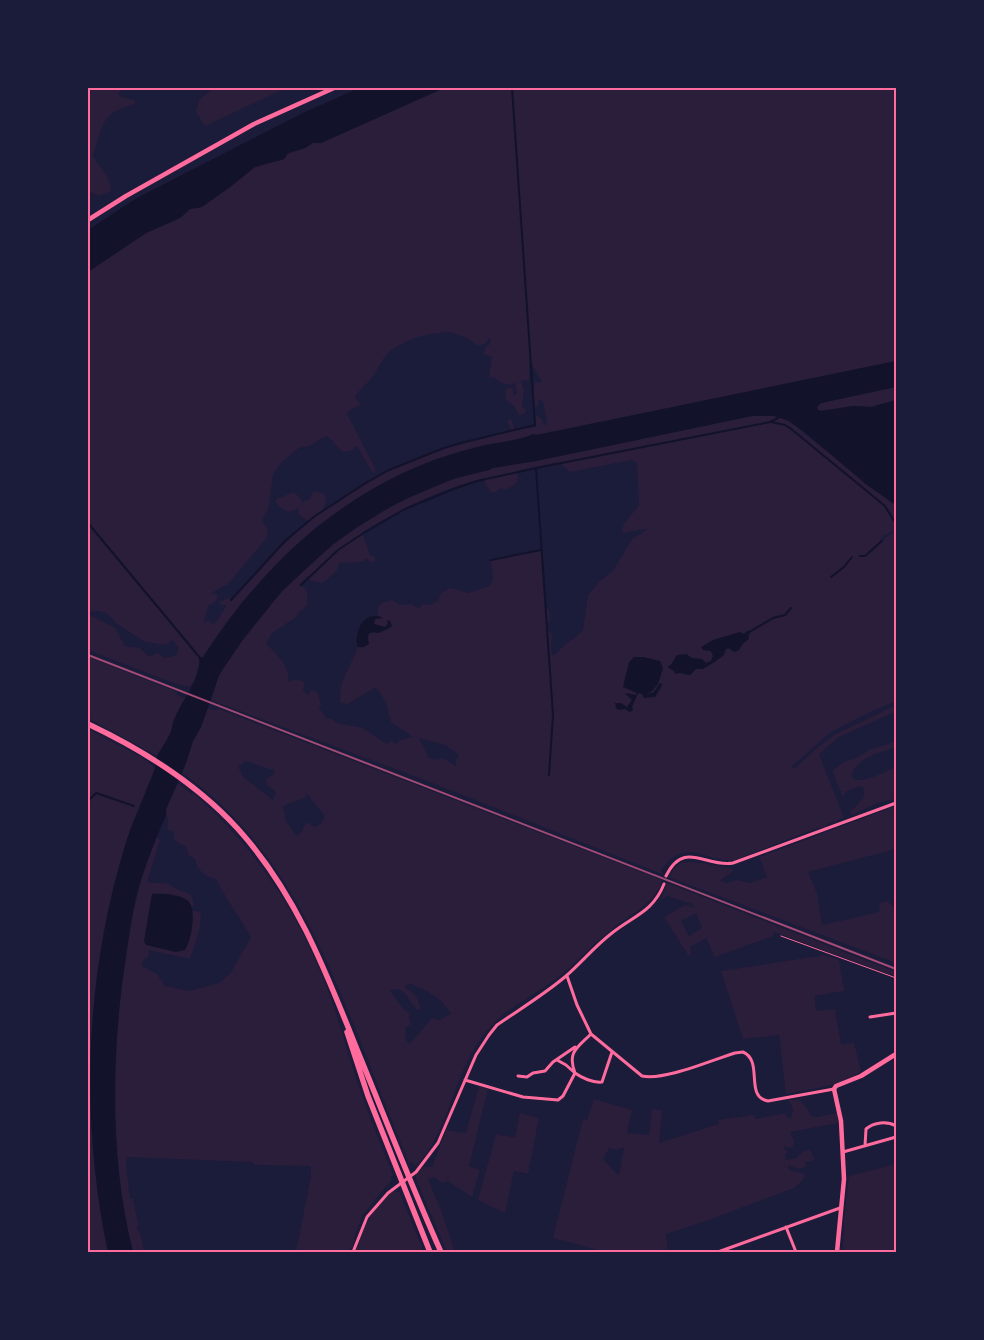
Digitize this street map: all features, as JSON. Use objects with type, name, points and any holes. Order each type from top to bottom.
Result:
[{"type":"highway","points":[[88,724],[144,754],[198,792],[238,829],[279,882],[305,927],[330,980],[404,1166],[441,1252]]},
{"type":"highway","points":[[330,980],[368,1096],[430,1252]]},
{"type":"street","points":[[88,220],[126,196],[254,124],[334,88]]},
{"type":"street","points":[[666,876],[673,864],[684,857],[695,857],[724,864],[733,863],[896,803]]},
{"type":"street","points":[[354,1252],[367,1217],[388,1193],[416,1172],[438,1143],[476,1055],[497,1025],[567,976],[592,950],[612,933],[653,904],[664,884]]},
{"type":"street","points":[[567,976],[577,1005],[591,1034],[639,1074],[646,1077],[678,1071],[743,1052],[751,1058],[753,1064],[757,1095],[759,1098],[768,1101],[834,1089],[836,1086],[861,1076],[896,1054]]},
{"type":"street","points":[[870,1017],[896,1013]]},
{"type":"street","points":[[518,1076],[526,1077],[546,1071],[557,1060],[578,1046],[591,1034]]},
{"type":"street","points":[[465,1080],[523,1097],[558,1100],[563,1096],[575,1073],[571,1059],[578,1046]]},
{"type":"street","points":[[557,1060],[575,1073],[588,1079],[602,1082],[609,1056],[612,1052]]},
{"type":"street","points":[[834,1089],[841,1121],[844,1179],[837,1252]]},
{"type":"street","points":[[865,1146],[866,1129],[870,1126],[889,1122],[896,1126]]},
{"type":"street","points":[[843,1152],[896,1137]]},
{"type":"street","points":[[718,1252],[840,1208]]},
{"type":"street","points":[[786,1227],[796,1252]]},
{"type":"path","points":[[782,936],[896,978]]},
{"type":"shaded area","points":[[91,88],[122,88],[118,94],[124,98],[135,100],[135,104],[115,111],[109,116],[102,128],[93,155],[107,177],[111,191],[99,196],[88,191],[88,90]]},
{"type":"shaded area","points":[[212,88],[286,88],[205,126],[196,112],[199,100]]},
{"type":"shaded area","points":[[359,88],[444,88],[321,143],[313,143],[305,148],[288,153],[284,159],[255,167],[202,207],[190,209],[180,218],[146,233],[88,272],[88,230],[137,198],[305,112]]},
{"type":"shaded area","points":[[444,88],[896,88],[896,361],[483,446],[437,459],[397,476],[360,497],[316,527],[284,556],[241,603],[200,662],[195,681],[190,687],[176,684],[88,650],[88,614],[115,628],[125,646],[140,648],[149,657],[157,653],[165,658],[176,655],[179,648],[173,640],[166,645],[145,642],[117,624],[107,613],[98,611],[88,612],[88,272],[146,233],[180,218],[190,209],[202,207],[255,167],[284,159],[288,154],[313,143],[321,143]],"holes":[[[450,332],[465,337],[479,346],[486,343],[489,338],[491,339],[490,344],[483,353],[492,357],[489,378],[494,377],[507,384],[515,383],[517,394],[514,395],[513,389],[509,387],[505,391],[506,400],[515,407],[519,415],[524,414],[526,410],[522,407],[524,390],[521,381],[529,380],[530,361],[542,382],[535,382],[535,407],[538,405],[538,400],[543,401],[547,424],[543,425],[543,421],[535,414],[536,427],[515,430],[511,419],[508,420],[512,431],[444,448],[389,470],[323,511],[326,501],[325,494],[313,492],[310,499],[302,502],[298,495],[294,493],[278,498],[275,501],[280,507],[289,511],[298,508],[299,515],[309,521],[270,557],[231,601],[229,598],[219,602],[221,605],[227,605],[214,625],[208,620],[204,623],[208,606],[215,602],[218,597],[216,594],[211,594],[227,585],[266,539],[268,529],[262,521],[269,506],[273,474],[282,462],[300,447],[309,446],[326,436],[343,452],[350,451],[357,446],[374,473],[376,470],[347,414],[361,404],[355,398],[357,393],[372,377],[385,357],[406,341]]]},
{"type":"shaded area","points":[[896,361],[896,387],[821,403],[817,407],[821,411],[853,406],[871,407],[896,400],[896,505],[867,485],[789,421],[774,416],[752,416],[536,461],[493,468],[453,479],[390,507],[356,528],[332,545],[282,591],[242,641],[219,675],[201,727],[193,741],[186,763],[166,809],[166,815],[138,888],[121,994],[115,1068],[116,1142],[125,1216],[133,1252],[108,1252],[99,1202],[93,1151],[91,1048],[102,946],[112,895],[127,838],[153,775],[157,756],[169,737],[177,713],[194,681],[199,658],[203,657],[249,595],[303,539],[333,515],[364,494],[398,475],[434,460],[472,448],[516,440],[533,434],[537,435]]},
{"type":"shaded area","points":[[896,387],[896,400],[871,407],[853,406],[821,411],[817,407],[821,403]]},
{"type":"shaded area","points":[[752,416],[774,416],[789,421],[896,505],[896,529],[883,536],[877,545],[893,532],[896,532],[896,701],[831,732],[792,766],[794,769],[834,735],[896,705],[896,713],[839,737],[819,754],[844,817],[828,823],[826,827],[817,828],[735,860],[724,860],[688,852],[679,854],[661,870],[662,874],[435,784],[211,700],[217,680],[231,655],[274,601],[314,560],[360,525],[385,510],[438,485],[476,472]],"holes":[[[632,460],[637,463],[639,505],[624,524],[622,530],[623,533],[646,530],[632,539],[613,571],[600,581],[588,595],[583,630],[554,655],[552,655],[551,647],[552,634],[547,629],[550,621],[549,609],[546,609],[541,550],[491,560],[493,579],[489,586],[469,593],[450,588],[441,593],[438,601],[429,605],[422,604],[419,609],[411,604],[400,605],[392,600],[381,603],[378,608],[378,616],[381,616],[374,621],[374,624],[385,627],[388,621],[392,626],[387,630],[369,634],[361,648],[358,647],[342,683],[340,690],[341,703],[348,704],[376,687],[386,702],[391,722],[413,737],[400,740],[396,744],[392,741],[387,744],[363,728],[337,723],[332,719],[326,718],[319,708],[321,704],[317,692],[312,690],[307,695],[303,690],[305,683],[297,680],[289,682],[285,665],[279,656],[266,644],[272,633],[296,617],[307,606],[307,592],[305,588],[299,585],[309,575],[309,580],[322,583],[337,571],[339,563],[362,562],[367,558],[371,563],[376,561],[374,556],[370,556],[362,533],[391,516],[436,494],[485,478],[485,483],[491,492],[496,492],[500,488],[506,490],[516,484],[518,476],[516,471],[554,463],[561,464],[570,472]],[[752,631],[739,650],[726,649],[705,668],[696,669],[690,675],[668,667],[677,655],[695,658],[706,663],[711,661],[713,656],[711,651],[703,650],[713,640]],[[634,657],[643,657],[663,668],[655,686],[644,695],[654,692],[660,683],[662,687],[655,697],[642,696],[642,694],[638,693],[630,712],[625,709],[632,700],[630,695],[636,695]],[[419,738],[445,745],[459,755],[456,759],[456,766],[443,758],[434,760],[429,758]]]},
{"type":"shaded area","points":[[372,616],[383,618],[375,619],[374,624],[385,627],[388,624],[387,620],[390,621],[392,626],[379,633],[369,633],[369,644],[364,647],[358,647],[357,639],[363,621]]},
{"type":"shaded area","points":[[752,630],[748,635],[749,639],[742,644],[739,650],[734,652],[729,648],[726,649],[724,655],[716,661],[703,669],[696,669],[690,675],[675,674],[674,671],[667,667],[670,666],[677,655],[687,654],[691,658],[702,659],[706,663],[711,661],[713,656],[711,651],[703,650],[701,647],[713,640],[740,632],[744,634]]},
{"type":"shaded area","points":[[88,657],[177,692],[177,695],[185,698],[174,719],[171,733],[157,756],[88,718]]},
{"type":"shaded area","points":[[634,657],[660,661],[663,668],[658,684],[645,695],[654,692],[660,683],[662,684],[655,697],[644,698],[642,694],[638,693],[632,706],[633,710],[630,712],[625,709],[619,710],[616,708],[615,703],[621,703],[627,707],[632,700],[625,693],[636,695],[637,693],[623,687],[629,662]]},
{"type":"shaded area","points":[[208,708],[219,709],[662,880],[654,896],[642,908],[605,935],[558,977],[500,1017],[483,1035],[468,1060],[435,1139],[426,1154],[415,1166],[413,1162],[409,1163],[345,1002],[310,928],[290,892],[268,859],[243,827],[214,798],[182,773],[193,741]],"holes":[[[246,761],[275,771],[273,775],[266,779],[267,785],[276,792],[273,800],[243,777],[238,766]],[[306,793],[325,816],[321,824],[315,827],[306,822],[302,831],[297,836],[286,821],[283,806],[306,797]],[[410,984],[428,992],[443,1003],[451,1014],[439,1020],[432,1018],[410,1044],[406,1040],[405,1028],[411,1024],[409,1019],[410,1013],[404,1010],[390,991],[392,989],[401,990],[416,1009],[421,1010],[417,997],[404,986]]]},
{"type":"shaded area","points":[[88,729],[141,757],[155,768],[125,846],[102,946],[95,997],[91,1048],[93,1151],[99,1202],[108,1252],[88,1252]]},
{"type":"shaded area","points":[[896,740],[896,750],[893,748],[880,752],[862,761],[857,765],[851,776],[855,780],[866,779],[896,767],[896,799],[877,803],[851,814],[850,811],[863,798],[864,788],[859,786],[842,795],[833,770],[844,762],[860,756],[871,749]]},
{"type":"shaded area","points":[[178,783],[191,794],[193,793],[236,835],[272,882],[303,933],[332,1001],[360,1090],[393,1175],[391,1176],[391,1181],[362,1216],[352,1248],[348,1252],[296,1252],[311,1176],[311,1166],[255,1165],[252,1162],[127,1157],[126,1165],[130,1198],[133,1199],[138,1224],[137,1228],[141,1236],[144,1252],[133,1252],[122,1195],[116,1138],[118,1022],[130,928],[141,882],[157,837],[160,840],[147,882],[168,884],[191,895],[194,904],[192,911],[198,911],[201,914],[201,920],[190,959],[149,950],[148,957],[143,960],[142,966],[157,974],[165,986],[189,991],[219,983],[230,974],[251,937],[216,879],[208,877],[202,872],[195,859],[188,855],[187,848],[174,840],[174,831],[170,831],[167,828],[166,809]]},
{"type":"shaded area","points":[[896,806],[896,849],[808,872],[817,893],[822,925],[879,912],[880,903],[887,901],[896,909],[896,963],[669,877],[674,868],[679,864],[697,862],[731,868],[733,871],[720,881],[726,883],[737,880],[750,883],[767,877],[759,857]]},
{"type":"shaded area","points":[[667,883],[896,972],[896,977],[774,932],[773,936],[715,957],[706,938],[690,947],[691,955],[688,955],[664,917],[685,905],[694,908],[692,904],[667,896],[661,900]],"holes":[[[696,913],[702,928],[689,936],[681,921]]]},
{"type":"shaded area","points":[[152,894],[179,896],[190,904],[193,917],[189,940],[185,950],[176,952],[146,945],[144,941]]},
{"type":"shaded area","points":[[825,955],[839,960],[844,991],[814,996],[816,1011],[835,1009],[841,1044],[854,1043],[861,1071],[835,1084],[786,1094],[779,1035],[743,1039],[721,971]]},
{"type":"shaded area","points":[[479,1086],[488,1089],[469,1166],[480,1170],[472,1197],[448,1181],[442,1183],[434,1177],[428,1179],[455,1252],[447,1252],[416,1179],[416,1174],[423,1167],[432,1167],[446,1130],[466,1133]]},
{"type":"shaded area","points":[[594,1099],[632,1110],[627,1133],[649,1135],[652,1109],[662,1110],[659,1143],[719,1124],[718,1120],[754,1115],[755,1119],[786,1113],[786,1116],[791,1118],[793,1110],[789,1100],[799,1099],[811,1116],[817,1117],[837,1113],[838,1123],[790,1132],[794,1140],[793,1146],[790,1148],[785,1146],[784,1149],[788,1151],[785,1155],[786,1160],[797,1158],[802,1152],[810,1150],[815,1160],[805,1162],[806,1167],[798,1169],[788,1165],[789,1170],[804,1174],[803,1180],[794,1188],[666,1234],[668,1252],[606,1252],[553,1238],[583,1119],[587,1120]],"holes":[[[624,1147],[619,1175],[603,1159],[609,1148],[617,1150]]]},
{"type":"shaded area","points":[[520,1113],[539,1118],[528,1174],[514,1171],[505,1213],[478,1200],[496,1134],[515,1138]]},
{"type":"shaded area","points":[[896,1164],[896,1252],[843,1252],[844,1220],[849,1176]]},
{"type":"shaded area","points":[[393,1191],[399,1192],[424,1252],[355,1252],[374,1210]]},
{"type":"waterway","points":[[231,600],[286,540],[315,516],[364,484],[389,470],[444,448],[535,425],[512,88]]},
{"type":"waterway","points":[[301,585],[338,550],[365,532],[405,509],[456,488],[477,481],[536,468],[770,422],[779,416]]},
{"type":"waterway","points":[[771,422],[790,428],[885,506],[896,524]]},
{"type":"waterway","points":[[536,468],[553,715],[549,775]]},
{"type":"waterway","points":[[88,523],[201,659]]},
{"type":"waterway","points":[[860,556],[865,556],[882,541]]},
{"type":"waterway","points":[[491,560],[541,550]]},
{"type":"waterway","points":[[831,577],[844,567],[852,557]]},
{"type":"waterway","points":[[751,631],[773,618],[785,615],[791,608]]},
{"type":"waterway","points":[[88,801],[96,793],[134,806]]},
{"type":"railway","points":[[88,655],[896,969]]}]
